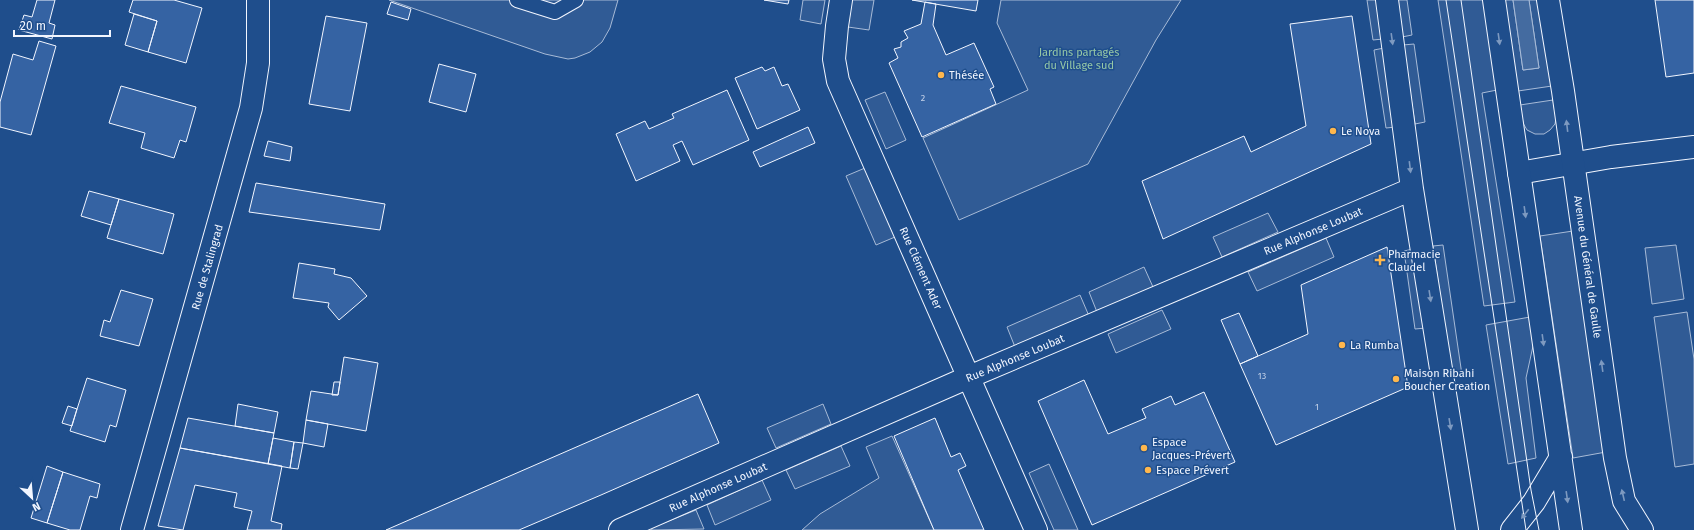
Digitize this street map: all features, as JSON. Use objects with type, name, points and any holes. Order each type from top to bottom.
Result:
[{"type":"street","name":"Rue de Stalingrad","points":[[132,530],[251,108],[258,63],[258,0]]},
{"type":"street","name":"Rue Clément Ader","points":[[841,0],[834,59],[838,81],[1036,530]]},
{"type":"street","points":[[1387,0],[1412,189],[1467,530]]},
{"type":"street","points":[[1494,0],[1571,530]]},
{"type":"street","name":"Avenue du Général de Gaulle","points":[[1548,0],[1563,91],[1572,165],[1582,224],[1615,458],[1624,501],[1639,530]]},
{"type":"street","points":[[1519,173],[1611,157],[1694,147]]},
{"type":"street","name":"Rue Alphonse Loubat","points":[[620,530],[968,377],[1412,189]]},
{"type":"street","points":[[1512,530],[1534,502],[1561,458]]},
{"type":"lane","points":[[517,0],[555,12],[576,0]]},
{"type":"shaded area","points":[[389,0],[618,0],[610,28],[602,42],[590,52],[568,59],[545,54]]},
{"type":"shaded area","points":[[803,0],[825,0],[821,24],[800,20]]},
{"type":"shaded area","points":[[852,0],[874,0],[869,30],[848,27]]},
{"type":"shaded area","name":"Jardins partagés du Village sud","points":[[1001,0],[1181,0],[1156,40],[1088,164],[959,220],[923,138],[1028,90],[997,23]]},
{"type":"shaded area","points":[[1367,0],[1377,0],[1383,39],[1373,40]]},
{"type":"shaded area","points":[[1397,0],[1407,0],[1412,35],[1402,37]]},
{"type":"shaded area","points":[[1438,0],[1484,0],[1497,90],[1482,93],[1515,302],[1484,306]]},
{"type":"shaded area","points":[[1504,0],[1513,0],[1523,70],[1539,68],[1529,0],[1538,0],[1552,86],[1518,91]]},
{"type":"shaded area","points":[[1513,0],[1529,0],[1539,68],[1523,70]]},
{"type":"shaded area","points":[[1414,44],[1425,122],[1415,124],[1403,45]]},
{"type":"shaded area","points":[[1384,48],[1396,127],[1386,128],[1374,50]]},
{"type":"shaded area","points":[[885,92],[906,140],[886,149],[865,100]]},
{"type":"shaded area","points":[[1553,100],[1556,118],[1555,124],[1550,130],[1544,134],[1535,134],[1527,130],[1523,123],[1520,105]]},
{"type":"shaded area","points":[[865,168],[895,237],[876,245],[846,176]]},
{"type":"shaded area","points":[[1268,213],[1278,232],[1222,257],[1213,237]]},
{"type":"shaded area","points":[[1573,231],[1606,452],[1573,458],[1540,236]]},
{"type":"shaded area","points":[[1326,238],[1334,257],[1257,291],[1248,272]]},
{"type":"shaded area","points":[[1443,245],[1462,375],[1452,377],[1433,246]]},
{"type":"shaded area","points":[[1676,245],[1684,299],[1652,304],[1645,248]]},
{"type":"shaded area","points":[[1413,249],[1426,328],[1415,329],[1404,251]]},
{"type":"shaded area","points":[[1144,267],[1153,287],[1097,312],[1089,292]]},
{"type":"shaded area","points":[[1080,295],[1089,316],[1015,347],[1007,327]]},
{"type":"shaded area","points":[[1162,310],[1171,329],[1116,353],[1108,334]]},
{"type":"shaded area","points":[[1687,312],[1694,359],[1694,464],[1675,467],[1654,317]]},
{"type":"shaded area","points":[[1530,317],[1533,346],[1526,378],[1536,458],[1508,464],[1486,325]]},
{"type":"shaded area","points":[[823,404],[831,424],[776,448],[767,428]]},
{"type":"shaded area","points":[[892,436],[934,530],[802,530],[820,514],[879,478],[866,447]]},
{"type":"shaded area","points":[[841,446],[850,466],[795,489],[786,470]]},
{"type":"shaded area","points":[[1049,464],[1078,530],[1054,530],[1029,473]]},
{"type":"shaded area","points":[[762,480],[771,500],[715,525],[707,505]]},
{"type":"shaded area","points":[[696,510],[704,529],[652,530],[651,528]]},
{"type":"building","points":[[37,0],[55,0],[49,23],[55,25],[52,39],[19,30],[24,15],[32,17]]},
{"type":"building","points":[[133,0],[174,0],[202,8],[186,63],[148,52],[157,21],[129,12]]},
{"type":"building","points":[[764,0],[789,0],[788,4]]},
{"type":"building","points":[[912,0],[978,0],[976,11]]},
{"type":"building","points":[[1655,0],[1694,0],[1694,73],[1666,77]]},
{"type":"building","points":[[391,2],[411,9],[408,20],[387,14]]},
{"type":"building","name":"Thésée","points":[[925,2],[936,4],[933,25],[946,55],[974,43],[994,87],[990,89],[996,104],[922,137],[889,63],[898,58],[894,49],[901,47],[901,42],[908,38],[904,31],[921,24]]},
{"type":"building","points":[[134,14],[157,21],[148,52],[125,45]]},
{"type":"building","points":[[326,16],[367,23],[350,111],[309,104]]},
{"type":"building","name":"Le Nova","points":[[1352,16],[1371,144],[1163,239],[1142,181],[1244,136],[1251,152],[1306,126],[1290,24]]},
{"type":"building","points":[[39,41],[56,46],[31,135],[0,127],[0,102],[13,54],[33,60]]},
{"type":"building","points":[[439,64],[476,74],[466,112],[429,102]]},
{"type":"building","points":[[762,67],[765,71],[774,67],[782,86],[788,84],[800,110],[757,129],[735,78]]},
{"type":"building","points":[[121,86],[196,107],[186,142],[180,140],[174,158],[141,148],[145,133],[109,123]]},
{"type":"building","points":[[727,90],[749,140],[693,165],[682,141],[673,145],[680,161],[636,181],[616,134],[645,121],[649,129],[674,118],[672,114]]},
{"type":"building","points":[[808,127],[815,143],[760,167],[753,152]]},
{"type":"building","points":[[268,141],[292,147],[290,161],[264,156]]},
{"type":"building","points":[[256,183],[385,204],[380,230],[249,212]]},
{"type":"building","points":[[89,191],[119,199],[111,225],[81,216]]},
{"type":"building","points":[[119,199],[174,214],[163,254],[107,238]]},
{"type":"building","name":"La Rumba","points":[[1387,247],[1408,387],[1276,445],[1240,364],[1308,334],[1301,285]]},
{"type":"building","points":[[299,263],[335,269],[334,274],[351,278],[367,296],[339,320],[328,307],[329,303],[293,298]]},
{"type":"building","points":[[121,290],[153,299],[139,346],[100,336],[104,320],[110,322]]},
{"type":"building","points":[[1239,313],[1258,356],[1240,364],[1221,320]]},
{"type":"building","points":[[344,357],[378,363],[366,431],[306,420],[311,391],[338,395]]},
{"type":"building","points":[[87,378],[126,390],[116,427],[110,425],[105,442],[70,431]]},
{"type":"building","name":"Espace Jacques-Prévert","points":[[1084,380],[1108,434],[1146,418],[1142,409],[1171,396],[1175,405],[1204,392],[1235,462],[1092,525],[1038,401]]},
{"type":"building","points":[[334,382],[340,382],[338,395],[332,395]]},
{"type":"building","points":[[698,394],[719,443],[601,495],[519,530],[386,530]]},
{"type":"building","points":[[238,404],[278,412],[274,433],[235,426]]},
{"type":"building","points":[[68,406],[77,409],[72,426],[62,423]]},
{"type":"building","points":[[188,418],[274,433],[268,464],[180,448]]},
{"type":"building","points":[[935,418],[951,457],[960,453],[966,466],[958,470],[984,530],[934,530],[894,436]]},
{"type":"building","points":[[306,420],[328,424],[324,447],[303,443]]},
{"type":"building","points":[[273,438],[294,442],[290,468],[268,464]]},
{"type":"building","points":[[294,442],[303,443],[298,469],[290,468]]},
{"type":"building","points":[[180,448],[282,466],[271,521],[282,524],[281,530],[247,530],[252,511],[234,507],[237,493],[195,485],[183,530],[158,526]]},
{"type":"building","points":[[47,466],[63,472],[47,523],[31,518]]},
{"type":"building","points":[[63,472],[100,484],[97,498],[90,496],[80,530],[70,530],[47,523]]},
{"type":"tram line","points":[[1446,0],[1526,530]]},
{"type":"tram line","points":[[1461,0],[1531,490],[1539,530]]},
{"type":"place","name":"Thésée","points":[[941,75]]},
{"type":"place","name":"Le Nova","points":[[1333,131]]},
{"type":"place","name":"Pharmacie Claudel","points":[[1380,260]]},
{"type":"place","name":"La Rumba","points":[[1342,345]]},
{"type":"place","name":"Maison Ribahi Boucher Creation","points":[[1396,379]]},
{"type":"place","name":"Espace Jacques-Prévert","points":[[1144,448]]},
{"type":"place","name":"Espace Prévert","points":[[1148,470]]}]
